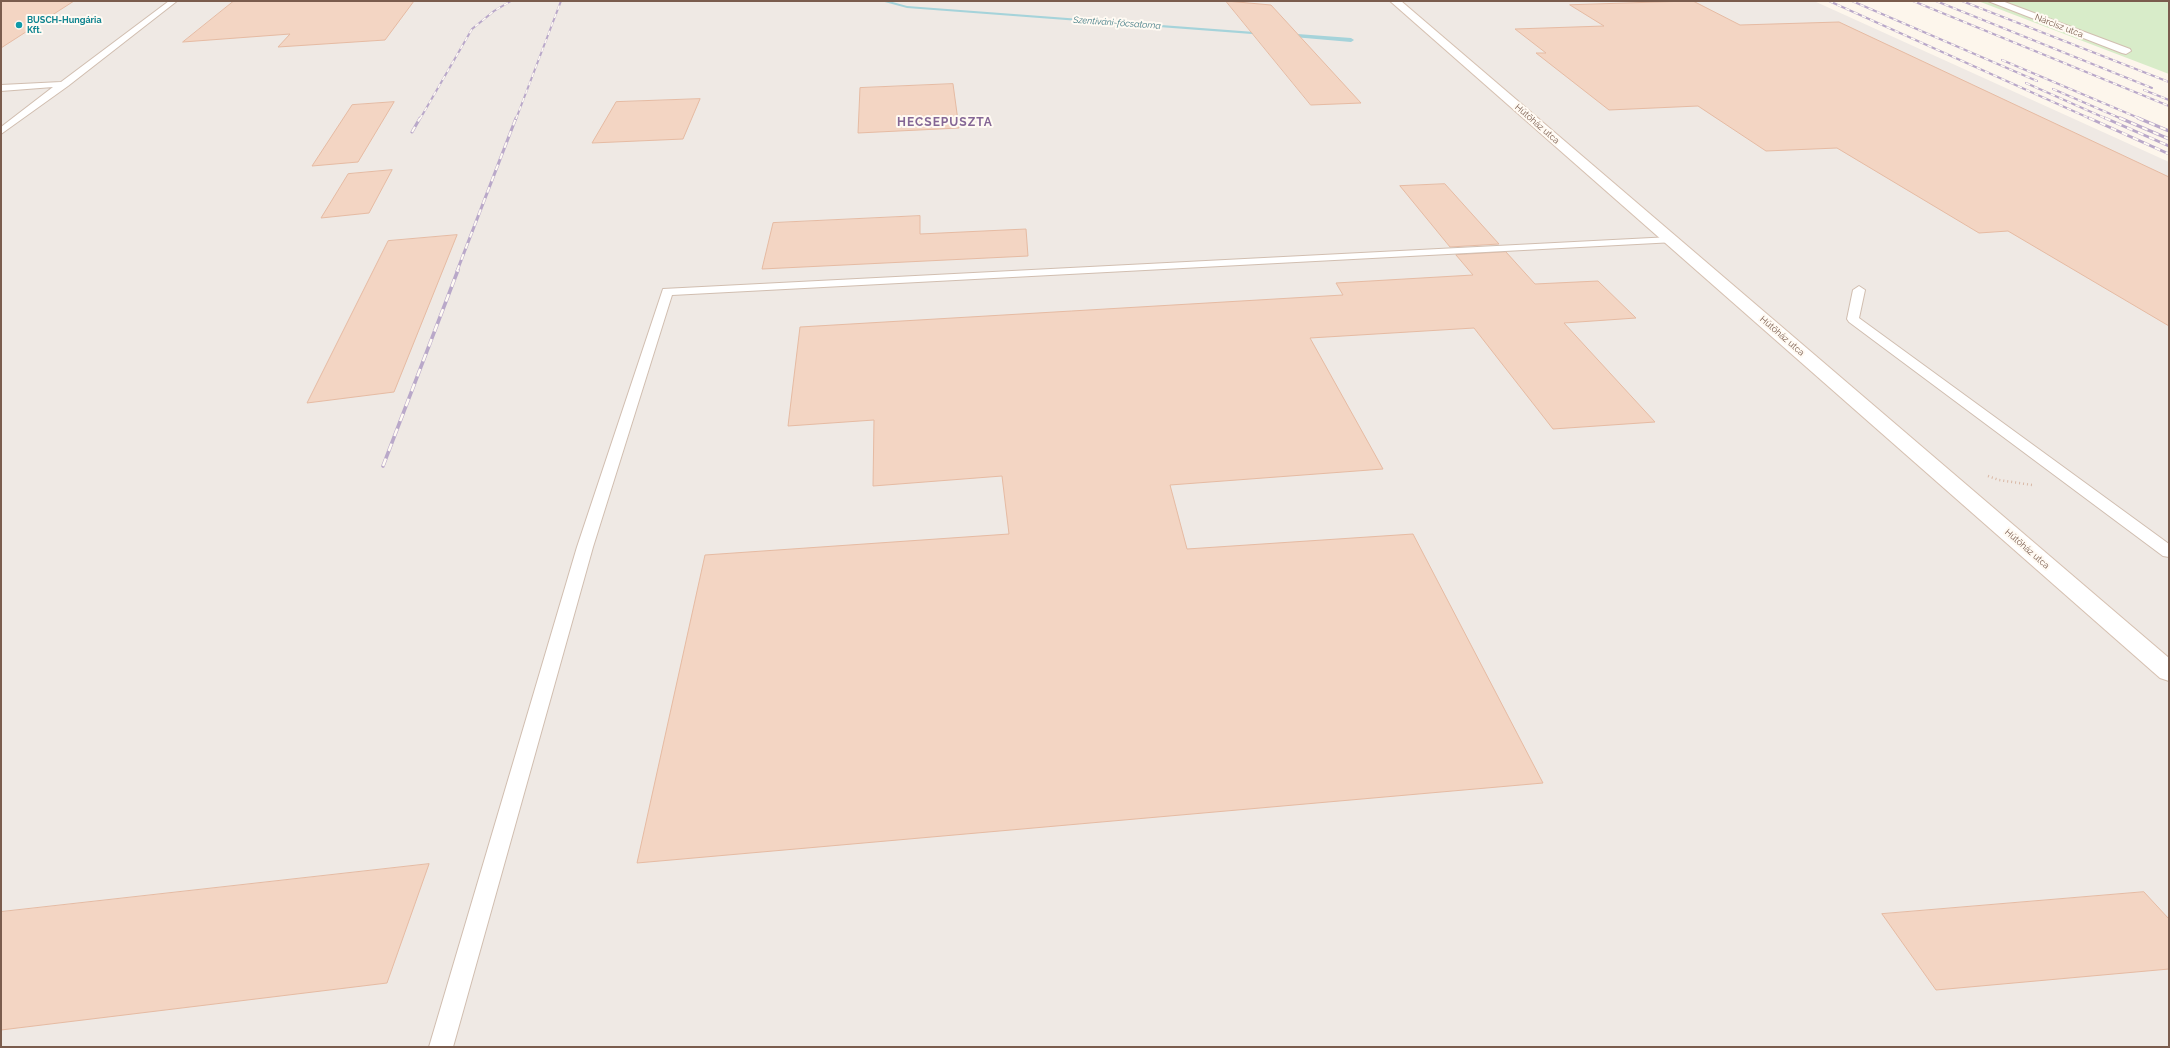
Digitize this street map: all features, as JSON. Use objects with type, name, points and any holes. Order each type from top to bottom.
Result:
[{"type":"street","name":"Hűtőház utca","points":[[1395,1],[2169,672]]},
{"type":"street","name":"Nárcisz utca","points":[[1993,1],[2126,51]]},
{"type":"lane","points":[[1,131],[173,1]]},
{"type":"lane","points":[[1,88],[65,84]]},
{"type":"lane","points":[[441,1047],[492,878],[585,547],[667,292],[1671,240]]},
{"type":"lane","points":[[1859,290],[1853,319],[2169,552]]},
{"type":"shaded area","points":[[1,1],[1814,1],[2169,162],[2169,1047],[1,1047]]},
{"type":"green space","points":[[1978,1],[2169,1],[2169,74]]},
{"type":"building","name":"BUSCH-Hungária Kft.","points":[[1,1],[74,1],[1,48]]},
{"type":"building","points":[[234,1],[414,1],[385,40],[278,47],[290,34],[183,42]]},
{"type":"building","points":[[1226,1],[1271,5],[1361,103],[1311,105]]},
{"type":"building","points":[[1693,1],[1740,25],[1839,22],[2169,177],[2169,326],[2008,231],[1979,233],[1837,148],[1766,151],[1698,106],[1609,110],[1536,53],[1546,53],[1515,29],[1604,26],[1570,5]]},
{"type":"building","points":[[953,84],[959,128],[858,133],[860,88]]},
{"type":"building","points":[[700,99],[683,139],[592,143],[616,102]]},
{"type":"building","points":[[394,102],[358,162],[312,166],[352,105]]},
{"type":"building","points":[[392,170],[369,213],[321,218],[348,174]]},
{"type":"building","points":[[1445,184],[1499,244],[1450,247],[1400,186]]},
{"type":"building","points":[[920,216],[920,234],[1026,229],[1028,256],[762,269],[773,223]]},
{"type":"building","points":[[457,235],[394,392],[307,403],[388,241]]},
{"type":"building","points":[[1506,252],[1535,284],[1598,281],[1636,318],[1564,323],[1655,422],[1553,429],[1474,328],[1310,338],[1383,469],[1170,485],[1187,549],[1413,534],[1543,783],[637,863],[705,555],[1009,534],[1002,476],[873,486],[874,420],[788,426],[800,327],[1343,295],[1336,283],[1473,275],[1456,255]]},
{"type":"building","points":[[429,864],[387,983],[1,1030],[1,912]]},
{"type":"building","points":[[2144,892],[2169,919],[2169,969],[1936,990],[1882,914]]},
{"type":"waterway","name":"Szentiváni-főcsatorna","points":[[883,1],[907,7],[1265,33]]},
{"type":"waterway","name":"Szentiváni-főcsatorna","points":[[1284,35],[1351,40]]},
{"type":"railway","points":[[420,119],[472,29],[494,11],[511,1]]},
{"type":"railway","points":[[516,119],[561,1]]},
{"type":"railway","points":[[1829,1],[2091,119]]},
{"type":"railway","points":[[1852,1],[2037,81]]},
{"type":"railway","points":[[1913,1],[2169,106]]},
{"type":"railway","points":[[1936,1],[2152,88]]},
{"type":"railway","points":[[1962,1],[2169,82]]},
{"type":"railway","points":[[2002,60],[2141,119]]},
{"type":"railway","points":[[2026,83],[2107,119]]},
{"type":"railway","points":[[2053,89],[2122,119]]},
{"type":"railway","points":[[2144,90],[2169,100]]},
{"type":"railway","points":[[412,132],[420,118]]},
{"type":"railway","points":[[457,271],[516,118]]},
{"type":"railway","points":[[2089,118],[2169,154]]},
{"type":"railway","points":[[2105,118],[2169,146]]},
{"type":"railway","points":[[2120,118],[2169,139]]},
{"type":"railway","points":[[2138,118],[2169,131]]},
{"type":"railway","points":[[383,466],[458,270]]},
{"type":"place","name":"BUSCH-Hungária Kft.","points":[[19,25]]},
{"type":"district","name":"HECSEPUSZTA","points":[[945,122]]}]
